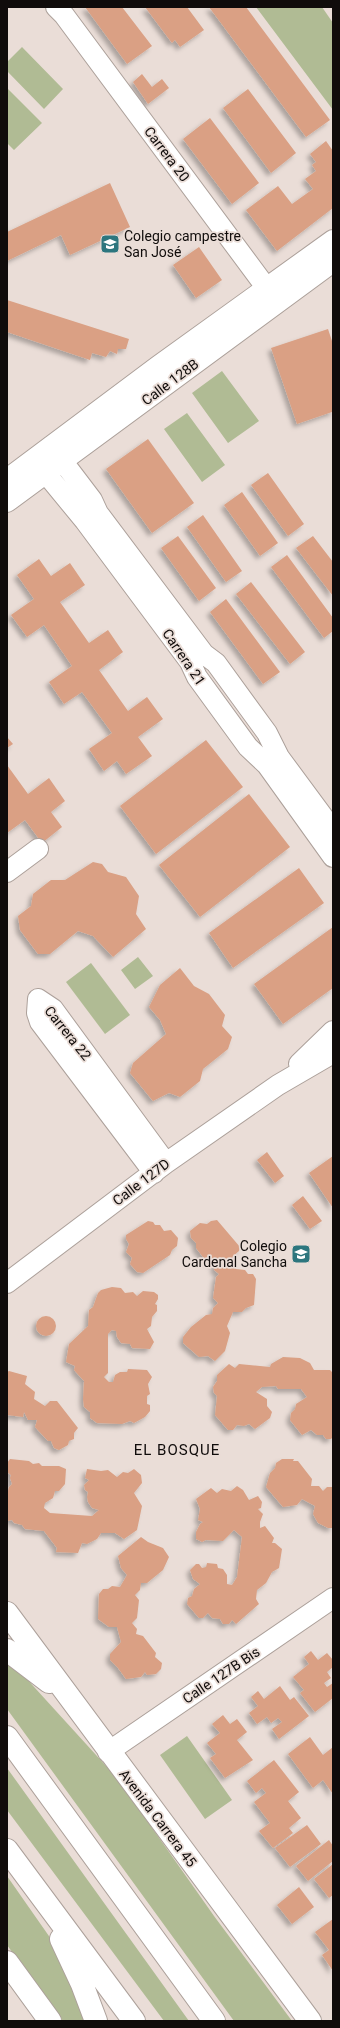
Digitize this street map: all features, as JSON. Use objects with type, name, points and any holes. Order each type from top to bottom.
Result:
[{"type":"highway","name":"Avenida Carrera 45","points":[[7,1613],[71,1699],[108,1752],[310,2021]]},
{"type":"highway","points":[[7,1650],[71,1699]]},
{"type":"highway","points":[[7,1737],[214,2021]]},
{"type":"highway","points":[[7,1850],[134,2021]]},
{"type":"highway","points":[[41,1896],[82,1984],[96,2021]]},
{"type":"highway","points":[[7,1962],[50,2021]]},
{"type":"street","name":"Carrera 20","points":[[56,7],[272,295]]},
{"type":"street","name":"Calle 128B","points":[[272,295],[333,240]]},
{"type":"street","name":"Calle 128B","points":[[7,502],[40,466],[57,454],[158,366],[272,295],[333,262]]},
{"type":"street","name":"Carrera 21","points":[[57,454],[92,500],[98,513],[204,654],[216,663],[267,733],[280,757],[333,830]]},
{"type":"street","name":"Calle 128B","points":[[7,479],[40,466]]},
{"type":"street","name":"Carrera 21","points":[[40,466],[85,520],[190,662],[197,678],[248,748],[267,765],[333,857]]},
{"type":"street","points":[[7,872],[38,849]]},
{"type":"street","name":"Carrera 22","points":[[38,999],[53,1009],[160,1168],[40,1022],[37,1013],[38,999]]},
{"type":"street","name":"Calle 127D","points":[[278,1085],[333,1031]]},
{"type":"street","name":"Calle 127D","points":[[7,1283],[160,1168],[278,1085],[333,1052]]},
{"type":"street","name":"Calle 127B Bis","points":[[108,1752],[333,1598]]},
{"type":"green space","points":[[256,7],[322,7],[333,23],[333,110]]},
{"type":"green space","points":[[22,47],[63,89],[44,109],[7,71],[7,62]]},
{"type":"green space","points":[[7,88],[42,123],[14,150],[7,143]]},
{"type":"green space","points":[[222,371],[259,421],[228,443],[192,393]]},
{"type":"green space","points":[[187,413],[225,465],[202,482],[164,429]]},
{"type":"green space","points":[[138,957],[153,976],[135,989],[121,970]]},
{"type":"green space","points":[[91,963],[130,1015],[105,1034],[66,982]]},
{"type":"green space","points":[[7,1662],[25,1677],[117,1778],[214,1916],[292,2021],[234,2021],[7,1709]]},
{"type":"green space","points":[[187,1736],[232,1800],[205,1819],[160,1755]]},
{"type":"green space","points":[[7,1768],[189,2021],[164,2021],[7,1810]]},
{"type":"green space","points":[[7,1876],[51,1939],[88,2021],[63,2021],[7,1945]]},
{"type":"building","points":[[85,7],[122,7],[152,46],[127,64]]},
{"type":"building","points":[[145,7],[187,7],[204,30],[180,47],[175,40],[172,43]]},
{"type":"building","points":[[209,7],[246,7],[330,120],[306,137]]},
{"type":"building","points":[[142,74],[152,87],[162,79],[169,88],[148,104],[133,82]]},
{"type":"building","points":[[248,89],[296,153],[271,173],[223,108]]},
{"type":"building","points":[[210,118],[259,183],[232,204],[183,139]]},
{"type":"building","points":[[326,141],[333,151],[333,208],[277,251],[246,210],[278,186],[292,204],[313,189],[305,179],[316,171],[312,165],[316,162],[310,154]]},
{"type":"building","points":[[110,183],[130,227],[70,255],[61,235],[7,261],[7,232]]},
{"type":"building","points":[[199,247],[222,280],[196,298],[173,265]]},
{"type":"building","points":[[7,300],[129,339],[126,349],[118,349],[117,354],[110,351],[106,357],[92,353],[90,360],[7,332]]},
{"type":"building","points":[[328,329],[333,344],[333,415],[332,412],[297,424],[271,348]]},
{"type":"building","points":[[148,439],[194,503],[152,533],[106,469]]},
{"type":"building","points":[[268,473],[304,524],[288,536],[251,485]]},
{"type":"building","points":[[242,492],[278,543],[260,556],[224,505]]},
{"type":"building","points":[[203,515],[242,571],[226,582],[187,527]]},
{"type":"building","points":[[178,536],[216,588],[199,601],[161,548]]},
{"type":"building","points":[[313,536],[333,562],[333,596],[296,548]]},
{"type":"building","points":[[287,555],[333,618],[333,631],[324,638],[271,567]]},
{"type":"building","points":[[39,559],[51,576],[70,563],[85,585],[60,602],[89,643],[108,630],[123,652],[99,670],[128,711],[147,697],[163,719],[138,737],[152,756],[126,774],[117,761],[104,771],[89,749],[112,733],[82,692],[64,704],[49,682],[72,666],[44,625],[27,637],[11,615],[34,599],[17,575]]},
{"type":"building","points":[[251,582],[305,652],[290,664],[236,594]]},
{"type":"building","points":[[226,599],[280,672],[263,684],[210,612]]},
{"type":"building","points":[[7,737],[13,744],[7,748]]},
{"type":"building","points":[[206,740],[243,787],[156,854],[120,806]]},
{"type":"building","points":[[7,765],[28,794],[49,778],[65,801],[51,812],[62,827],[42,843],[25,820],[7,833]]},
{"type":"building","points":[[249,794],[290,847],[200,917],[159,865]]},
{"type":"building","points":[[93,862],[102,864],[108,872],[126,877],[139,896],[136,914],[146,929],[113,957],[93,936],[78,931],[50,954],[38,954],[20,930],[18,916],[31,906],[33,894],[51,880],[65,880]]},
{"type":"building","points":[[299,868],[324,903],[233,968],[209,933]]},
{"type":"building","points":[[333,927],[333,988],[283,1024],[254,984]]},
{"type":"building","points":[[180,968],[194,986],[209,994],[225,1015],[222,1026],[232,1037],[228,1049],[203,1069],[200,1081],[180,1097],[169,1093],[153,1101],[130,1073],[133,1063],[166,1034],[160,1020],[149,1007],[160,985]]},
{"type":"building","points":[[267,1152],[284,1176],[275,1183],[257,1160]]},
{"type":"building","points":[[333,1156],[333,1208],[309,1173]]},
{"type":"building","points":[[303,1196],[322,1221],[310,1229],[292,1205]]},
{"type":"building","points":[[217,1220],[240,1247],[239,1251],[232,1257],[236,1269],[245,1270],[248,1274],[253,1274],[256,1279],[254,1305],[246,1308],[242,1312],[233,1312],[227,1326],[230,1333],[225,1351],[215,1361],[208,1356],[199,1357],[183,1343],[183,1337],[191,1327],[206,1315],[212,1314],[213,1308],[218,1303],[213,1298],[216,1277],[219,1274],[214,1270],[215,1264],[206,1261],[196,1248],[196,1243],[191,1238],[190,1231],[200,1223],[207,1224],[211,1221]]},
{"type":"building","points":[[148,1221],[153,1222],[155,1225],[160,1225],[164,1231],[171,1230],[178,1238],[177,1246],[172,1250],[170,1255],[143,1273],[137,1272],[130,1264],[132,1258],[126,1252],[129,1244],[126,1239],[126,1235]]},
{"type":"building","points":[[112,1287],[121,1288],[125,1293],[133,1292],[137,1296],[143,1291],[154,1292],[158,1295],[158,1299],[155,1304],[157,1305],[157,1311],[152,1317],[151,1326],[147,1329],[154,1342],[150,1349],[132,1348],[130,1344],[121,1343],[117,1337],[116,1331],[112,1330],[108,1334],[108,1373],[104,1377],[109,1382],[113,1382],[115,1375],[120,1372],[127,1372],[128,1369],[147,1370],[152,1377],[148,1384],[150,1394],[147,1396],[147,1404],[150,1405],[150,1411],[145,1417],[134,1423],[130,1421],[122,1424],[97,1423],[90,1418],[90,1412],[84,1407],[84,1381],[74,1370],[75,1366],[66,1362],[69,1344],[88,1326],[89,1310],[93,1307],[98,1293],[101,1290]]},
{"type":"building","points":[[46,1316],[53,1319],[56,1326],[53,1333],[46,1336],[39,1333],[36,1326],[39,1319]]},
{"type":"building","points":[[283,1357],[300,1358],[310,1363],[314,1370],[330,1370],[333,1373],[333,1437],[331,1439],[326,1439],[323,1435],[317,1435],[311,1430],[302,1435],[290,1420],[291,1413],[295,1409],[296,1404],[307,1397],[301,1389],[278,1389],[276,1386],[262,1387],[256,1392],[267,1399],[267,1406],[272,1412],[270,1418],[255,1429],[249,1424],[244,1426],[237,1425],[233,1430],[228,1430],[215,1415],[217,1396],[214,1393],[213,1387],[217,1381],[217,1375],[229,1364],[235,1368],[239,1364],[270,1367],[271,1364]]},
{"type":"building","points":[[9,1371],[27,1376],[25,1384],[35,1392],[34,1399],[45,1406],[50,1401],[57,1401],[78,1428],[74,1433],[74,1439],[69,1441],[68,1445],[59,1450],[54,1448],[51,1441],[48,1441],[35,1427],[37,1420],[28,1420],[24,1412],[23,1417],[7,1415],[7,1372]]},
{"type":"building","points":[[10,1459],[29,1461],[33,1464],[39,1463],[42,1466],[59,1466],[66,1469],[65,1484],[59,1491],[55,1491],[53,1498],[45,1503],[44,1508],[50,1513],[92,1516],[99,1510],[92,1508],[88,1502],[88,1492],[85,1490],[84,1485],[89,1480],[85,1478],[87,1469],[101,1471],[108,1470],[117,1477],[123,1472],[128,1473],[134,1469],[141,1475],[142,1483],[134,1493],[142,1506],[137,1530],[124,1539],[115,1533],[101,1533],[97,1539],[87,1544],[82,1543],[78,1553],[56,1552],[57,1548],[44,1531],[25,1529],[22,1525],[14,1523],[12,1520],[7,1521],[7,1495],[9,1487],[12,1484],[10,1478],[11,1475],[7,1472],[7,1463]]},
{"type":"building","points":[[282,1459],[294,1459],[293,1461],[298,1461],[312,1479],[311,1486],[319,1486],[323,1491],[327,1487],[333,1487],[333,1528],[328,1528],[318,1523],[313,1514],[315,1506],[302,1499],[297,1505],[283,1507],[266,1487],[270,1473],[275,1468],[276,1463]]},
{"type":"building","points":[[237,1486],[243,1490],[249,1500],[258,1496],[262,1502],[261,1508],[258,1509],[263,1514],[260,1522],[260,1528],[265,1526],[274,1538],[272,1543],[275,1543],[282,1549],[279,1568],[272,1572],[266,1583],[257,1590],[256,1599],[259,1604],[236,1624],[232,1620],[229,1624],[223,1624],[220,1619],[212,1618],[208,1613],[203,1618],[199,1618],[187,1604],[188,1598],[192,1596],[194,1589],[200,1584],[193,1579],[190,1570],[196,1564],[199,1564],[202,1568],[206,1567],[207,1563],[217,1564],[218,1568],[223,1569],[227,1575],[227,1584],[232,1585],[237,1577],[242,1537],[234,1530],[223,1541],[206,1540],[202,1542],[196,1539],[196,1532],[200,1524],[203,1522],[198,1520],[200,1509],[196,1499],[211,1488],[217,1493],[222,1489],[231,1491]]},
{"type":"building","points":[[141,1537],[148,1542],[163,1548],[169,1557],[163,1570],[147,1583],[141,1583],[140,1590],[135,1595],[139,1600],[137,1618],[132,1623],[137,1629],[136,1634],[143,1636],[156,1653],[155,1657],[162,1663],[161,1669],[156,1674],[147,1675],[145,1672],[141,1677],[126,1679],[110,1660],[110,1654],[121,1642],[117,1627],[109,1627],[98,1619],[99,1594],[103,1589],[108,1589],[112,1586],[120,1587],[127,1575],[121,1568],[118,1556]]},
{"type":"building","points":[[311,1651],[318,1660],[327,1653],[333,1660],[333,1667],[327,1672],[331,1678],[324,1683],[327,1687],[333,1683],[333,1698],[315,1712],[300,1693],[304,1690],[293,1677],[309,1664],[304,1657]]},
{"type":"building","points":[[280,1686],[290,1700],[294,1697],[309,1716],[279,1739],[272,1729],[282,1722],[278,1718],[271,1723],[267,1717],[257,1724],[249,1713],[258,1706],[251,1697],[258,1691],[264,1699]]},
{"type":"building","points":[[223,1715],[230,1724],[237,1719],[247,1732],[237,1740],[253,1760],[225,1778],[210,1758],[216,1754],[207,1743],[220,1733],[212,1724]]},
{"type":"building","points":[[310,1737],[323,1755],[333,1747],[333,1794],[323,1780],[313,1788],[288,1754]]},
{"type":"building","points":[[274,1760],[299,1792],[288,1801],[301,1818],[289,1828],[293,1833],[273,1848],[259,1831],[270,1823],[254,1802],[266,1793],[262,1788],[256,1793],[247,1781]]},
{"type":"building","points":[[307,1825],[321,1844],[290,1867],[275,1848]]},
{"type":"building","points":[[329,1840],[333,1846],[333,1861],[308,1881],[296,1866]]},
{"type":"building","points":[[333,1864],[333,1895],[329,1898],[314,1879]]},
{"type":"building","points":[[299,1887],[314,1907],[292,1924],[277,1905]]},
{"type":"building","points":[[333,1919],[333,1971],[322,1955],[329,1950],[315,1932]]},
{"type":"place","name":"Colegio campestre San José","points":[[110,244]]},
{"type":"place","name":"Colegio Cardenal Sancha","points":[[301,1254]]},
{"type":"district","name":"EL BOSQUE","points":[[177,1450]]}]
